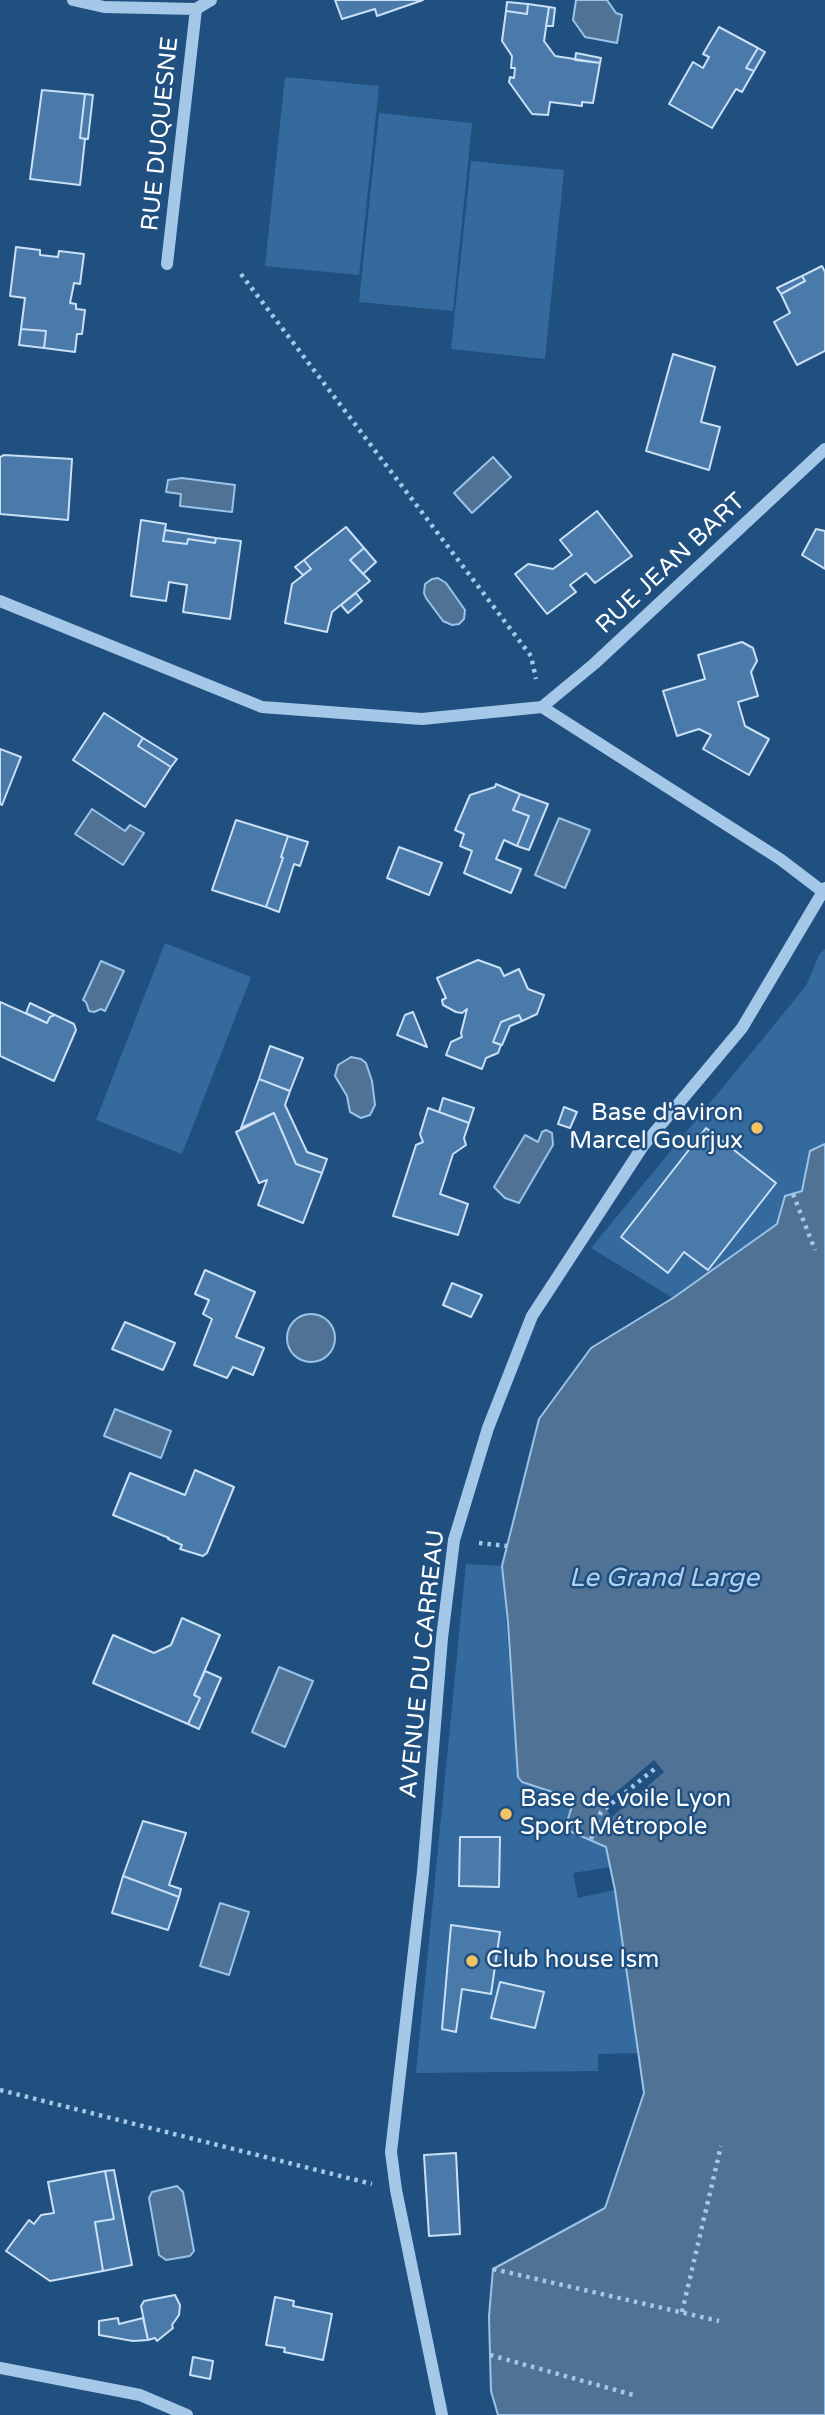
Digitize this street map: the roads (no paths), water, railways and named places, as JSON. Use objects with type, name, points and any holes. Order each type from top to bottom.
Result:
[{"type":"street","name":"RUE DUQUESNE","points":[[73,0],[104,7],[196,9],[211,0]]},
{"type":"street","name":"RUE DUQUESNE","points":[[167,264],[196,9]]},
{"type":"street","name":"RUE JEAN BART","points":[[542,707],[594,664],[825,449]]},
{"type":"street","points":[[0,601],[262,707],[422,719],[542,707],[824,890]]},
{"type":"street","name":"AVENUE DU CARREAU","points":[[442,2415],[396,2190],[391,2152],[423,1872],[442,1638],[454,1540],[488,1428],[532,1316],[643,1146],[742,1028],[824,890]]},
{"type":"street","points":[[0,2368],[140,2395],[187,2415]]},
{"type":"water","points":[[576,0],[607,0],[616,13],[622,15],[617,43],[585,37],[573,20]]},
{"type":"water","points":[[493,457],[511,477],[472,513],[454,493]]},
{"type":"water","points":[[182,478],[235,485],[232,512],[180,506],[181,494],[166,492],[168,480]]},
{"type":"water","points":[[438,578],[446,583],[465,610],[464,619],[459,624],[452,625],[443,621],[426,598],[425,584]]},
{"type":"water","points":[[92,809],[125,831],[130,825],[144,833],[123,865],[75,834]]},
{"type":"water","points":[[559,818],[590,830],[565,888],[535,875]]},
{"type":"water","points":[[101,961],[124,971],[105,1011],[101,1009],[94,1012],[89,1011],[83,1000]]},
{"type":"water","points":[[351,1057],[366,1063],[372,1081],[375,1105],[370,1115],[361,1118],[350,1112],[347,1096],[335,1076],[338,1065]]},
{"type":"water","points":[[546,1130],[552,1133],[553,1145],[519,1203],[505,1198],[494,1187],[525,1135],[538,1142],[542,1132]]},
{"type":"water","name":"Le Grand Large","points":[[825,1144],[825,2415],[498,2415],[491,2391],[489,2316],[493,2269],[605,2208],[644,2093],[615,1890],[606,1847],[565,1829],[574,1799],[522,1782],[518,1777],[502,1566],[539,1419],[591,1348],[673,1298],[777,1224],[785,1196],[802,1191],[810,1151]]},
{"type":"water","points":[[311,1314],[328,1321],[335,1338],[328,1355],[311,1362],[294,1355],[287,1338],[294,1321]]},
{"type":"water","points":[[115,1409],[171,1431],[161,1458],[104,1436]]},
{"type":"water","points":[[279,1667],[313,1681],[285,1747],[252,1732]]},
{"type":"water","points":[[220,1903],[249,1912],[229,1975],[200,1966]]},
{"type":"water","points":[[177,2186],[183,2192],[194,2251],[190,2256],[166,2260],[159,2255],[149,2198],[152,2192]]},
{"type":"place","name":"Base d'aviron Marcel Gourjux","points":[[757,1128]]},
{"type":"place","name":"Base de voile Lyon Sport Métropole","points":[[506,1814]]},
{"type":"place","name":"Club house lsm","points":[[472,1961]]}]
